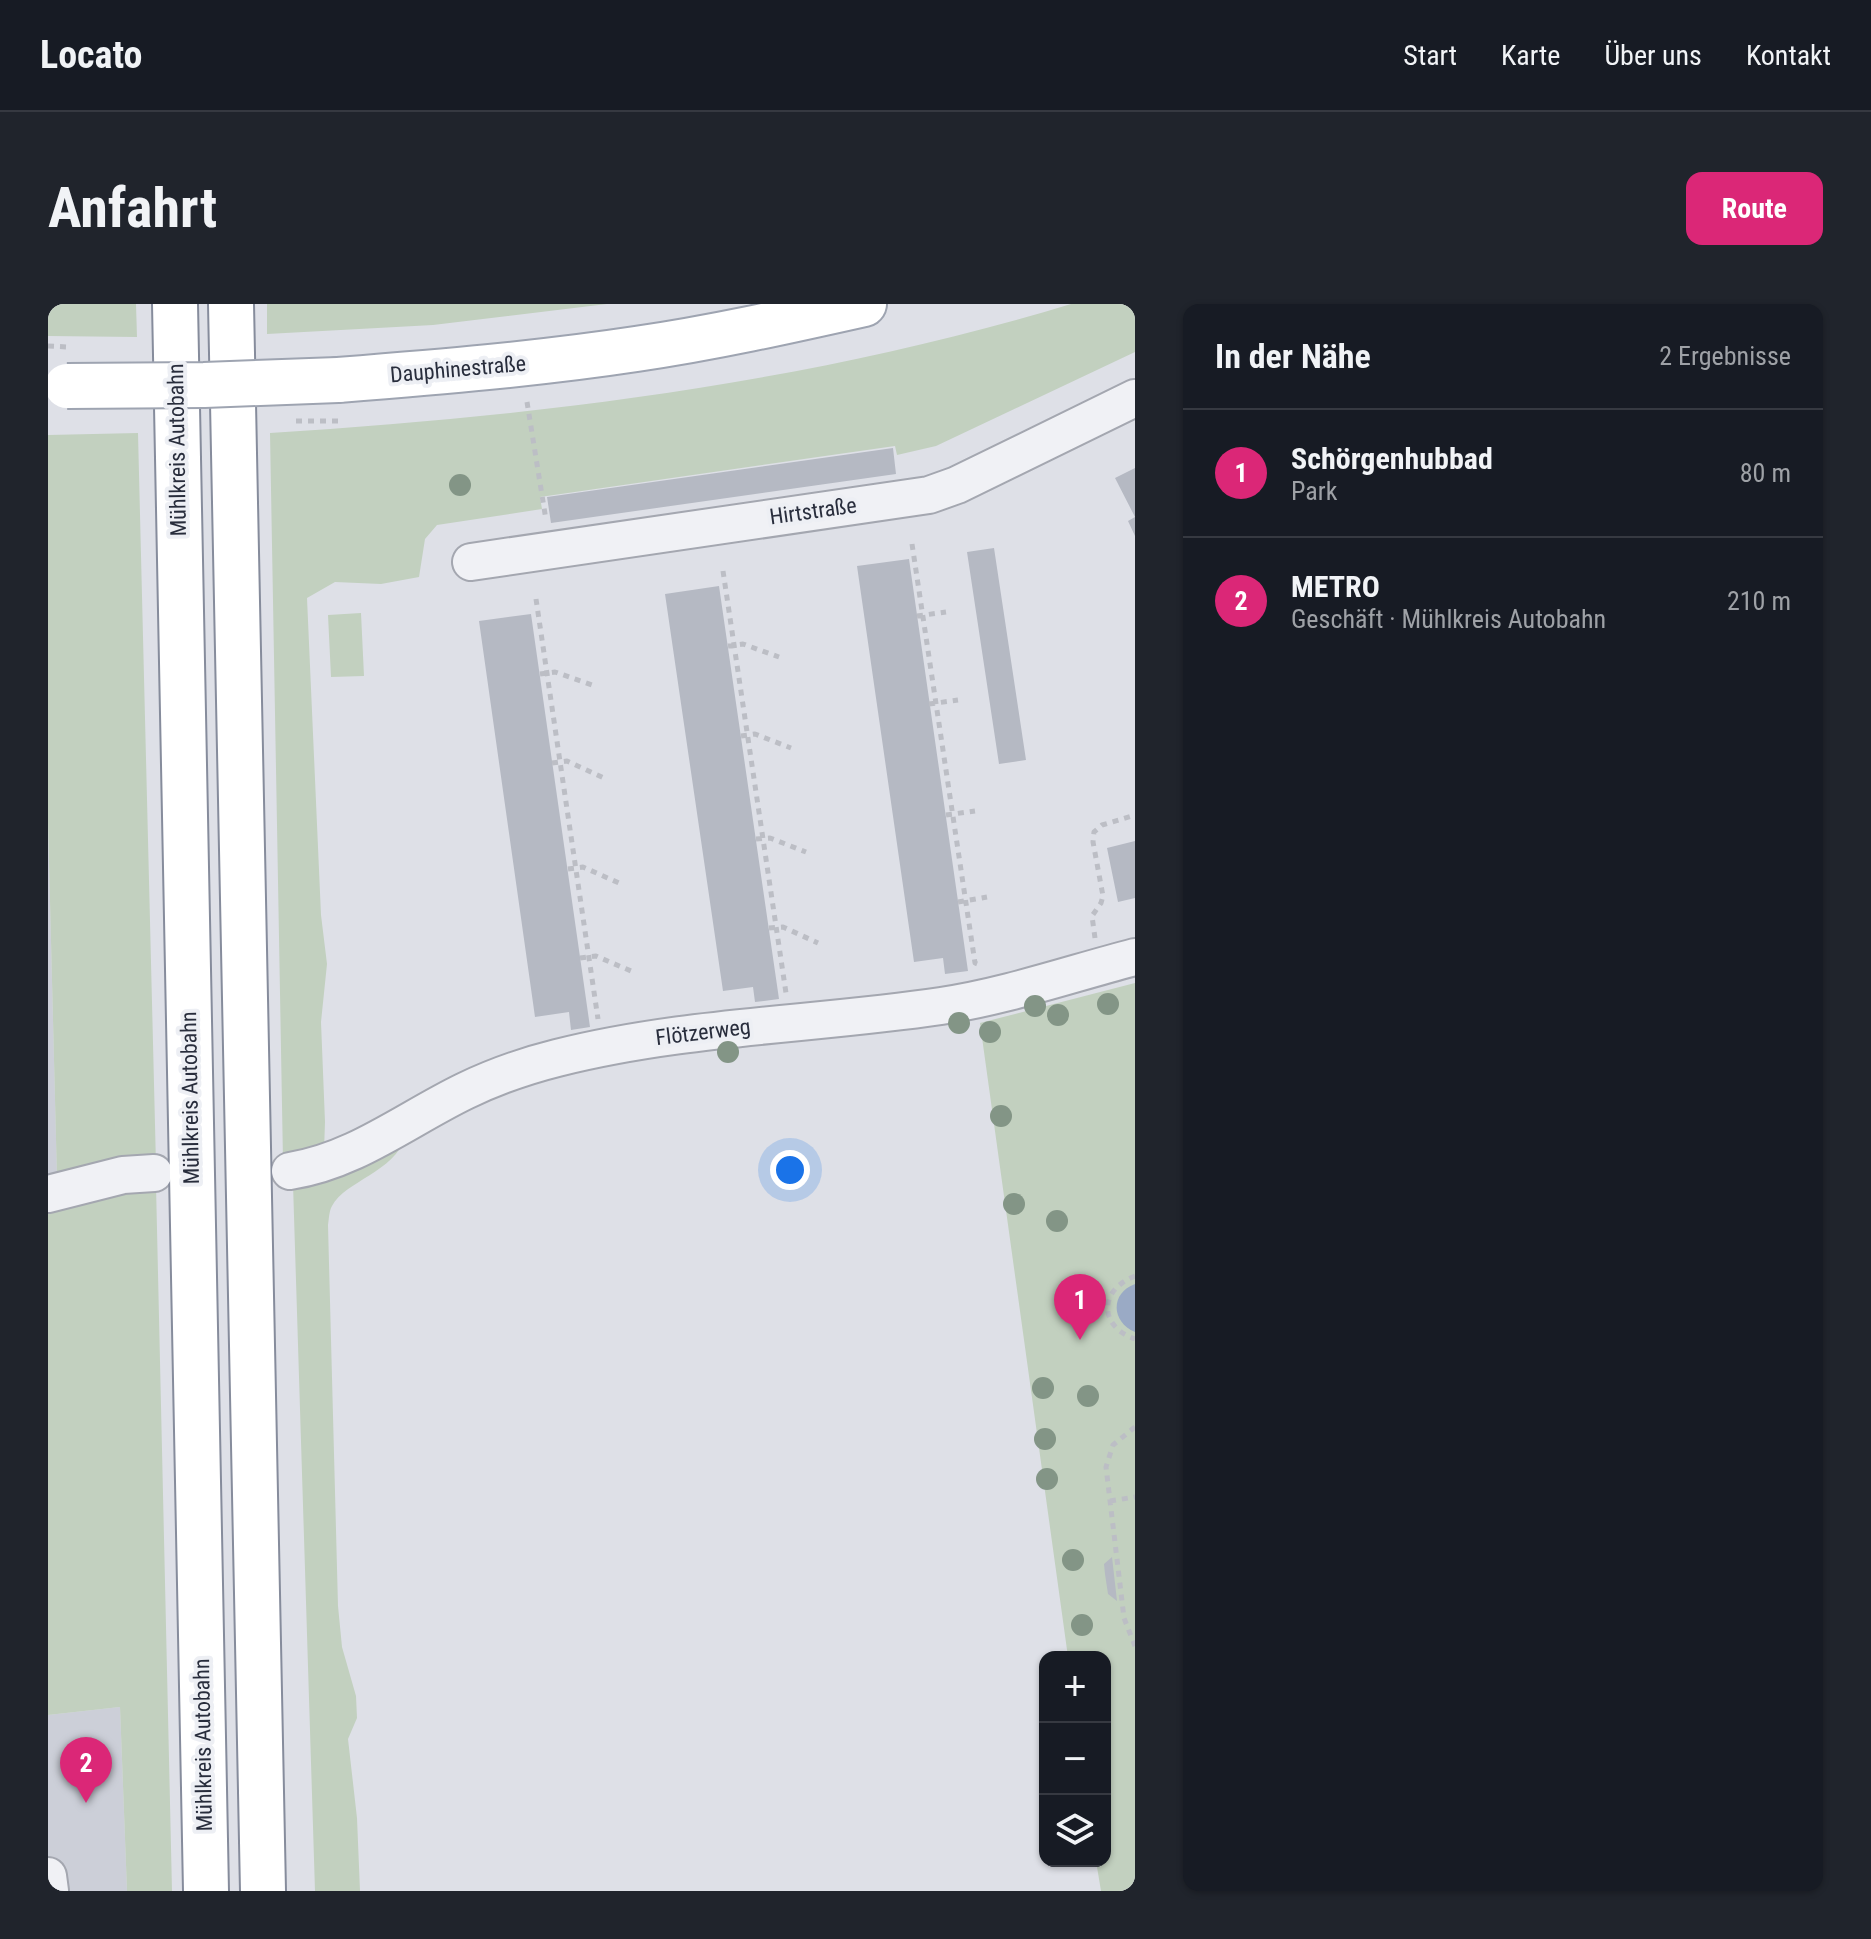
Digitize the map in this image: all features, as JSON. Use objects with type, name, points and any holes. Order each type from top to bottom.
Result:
[{"type":"main road","name":"Mühlkreis Autobahn","points":[[175,304],[206,1891]]},
{"type":"main road","points":[[231,304],[263,1891]]},
{"type":"main road","name":"Dauphinestraße","points":[[66,366],[204,385],[338,380],[490,368],[636,349],[752,329],[864,304]]},
{"type":"street","name":"Hirtstraße","points":[[471,562],[929,495],[957,485],[1135,398]]},
{"type":"street","name":"Flötzerweg","points":[[290,1171],[314,1167],[350,1154],[466,1091],[522,1068],[565,1056],[694,1032],[944,1006],[1001,995],[1135,957]]},
{"type":"street","points":[[48,1194],[123,1175],[154,1173]]},
{"type":"street","points":[[48,1876],[50,1891]]},
{"type":"path","points":[[48,346],[66,366]]},
{"type":"path","points":[[527,402],[551,550]]},
{"type":"path","points":[[912,544],[932,703],[975,963],[987,967]]},
{"type":"path","points":[[723,571],[759,839],[787,996]]},
{"type":"path","points":[[536,599],[543,674],[560,762],[598,1020]]},
{"type":"path","points":[[920,616],[946,612]]},
{"type":"path","points":[[731,646],[743,644],[779,657]]},
{"type":"path","points":[[543,674],[555,672],[592,685]]},
{"type":"path","points":[[932,703],[958,700]]},
{"type":"path","points":[[744,735],[755,734],[791,748]]},
{"type":"path","points":[[552,763],[567,761],[604,778]]},
{"type":"path","points":[[949,814],[975,811]]},
{"type":"path","points":[[1096,944],[1092,916],[1103,896],[1094,832],[1102,825],[1135,815]]},
{"type":"path","points":[[759,839],[770,838],[806,852]]},
{"type":"path","points":[[568,869],[583,867],[619,883]]},
{"type":"path","points":[[958,902],[987,897]]},
{"type":"path","points":[[769,928],[783,927],[818,943]]},
{"type":"path","points":[[580,958],[596,956],[631,971]]},
{"type":"path","points":[[1135,1276],[1115,1287],[1109,1296],[1108,1310],[1115,1328],[1135,1339]]},
{"type":"path","points":[[1135,1427],[1122,1435],[1108,1457],[1106,1467],[1124,1618],[1135,1646]]},
{"type":"path","points":[[1110,1501],[1135,1497]]},
{"type":"shaded area","points":[[48,822],[57,1179],[48,1182]]},
{"type":"shaded area","points":[[120,1707],[127,1891],[48,1891],[48,1715]]},
{"type":"green space","points":[[48,304],[136,304],[137,337],[48,336]]},
{"type":"green space","points":[[267,304],[607,304],[433,325],[267,334]]},
{"type":"green space","points":[[1071,304],[1135,304],[1135,352],[936,446],[897,455],[895,446],[540,497],[542,509],[437,525],[425,539],[419,577],[381,584],[335,582],[307,598],[321,915],[327,964],[321,1022],[324,1151],[283,1161],[270,433],[473,417],[675,392],[874,355],[973,332]]},
{"type":"green space","points":[[138,433],[156,1165],[57,1179],[48,822],[48,435]]},
{"type":"green space","points":[[361,613],[364,676],[331,677],[328,615]]},
{"type":"green space","points":[[1135,983],[1135,1891],[1101,1891],[1097,1867],[1111,1867],[1111,1651],[1067,1651],[980,1023]]},
{"type":"green space","points":[[405,1137],[400,1149],[381,1168],[338,1197],[331,1208],[328,1225],[338,1606],[342,1647],[356,1696],[357,1718],[348,1739],[357,1818],[360,1891],[315,1891],[293,1184]]},
{"type":"green space","points":[[156,1185],[172,1891],[127,1891],[120,1707],[48,1715],[48,1204]]},
{"type":"water","points":[[1135,1284],[1135,1332],[1121,1322],[1117,1308],[1121,1294]]},
{"type":"building","points":[[893,448],[896,474],[551,523],[547,497]]},
{"type":"building","points":[[1135,468],[1135,517],[1115,478]]},
{"type":"building","points":[[1135,517],[1135,536],[1128,521]]},
{"type":"building","points":[[994,548],[1026,760],[999,764],[967,552]]},
{"type":"building","points":[[909,559],[968,971],[945,974],[943,958],[914,962],[857,566]]},
{"type":"building","points":[[719,586],[779,999],[755,1002],[753,987],[723,991],[665,594]]},
{"type":"building","points":[[531,614],[590,1027],[571,1030],[569,1012],[535,1017],[479,621]]},
{"type":"building","points":[[1135,841],[1135,898],[1118,902],[1107,848]]},
{"type":"building","points":[[1112,1557],[1117,1601],[1108,1594],[1105,1574],[1104,1564]]},
{"type":"place","name":"Schörgenhubbad","points":[[1080,1340]]},
{"type":"place","name":"METRO","points":[[86,1803]]}]
